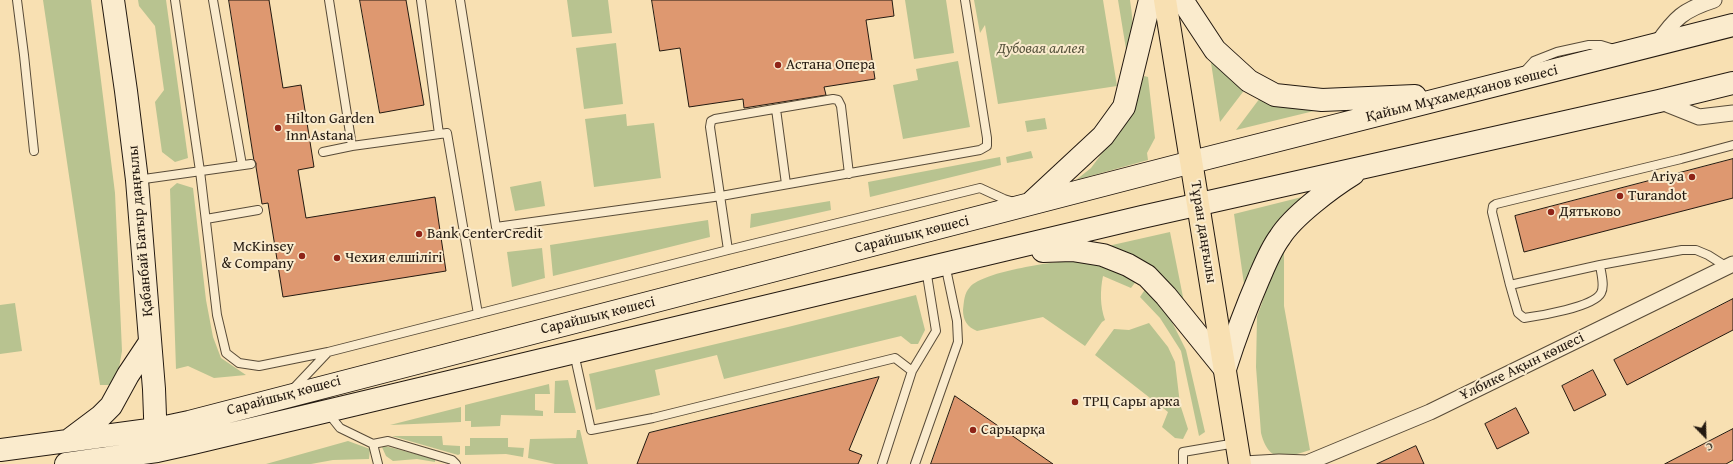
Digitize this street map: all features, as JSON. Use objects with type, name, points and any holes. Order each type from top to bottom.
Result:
[{"type":"main road","name":"Қабанбай Батыр даңғылы","points":[[113,0],[137,180],[150,342],[157,458]]},
{"type":"main road","points":[[1029,205],[1099,140],[1124,107],[1150,0]]},
{"type":"main road","name":"Тұран даңғылы","points":[[1165,0],[1238,454]]},
{"type":"main road","points":[[1182,0],[1219,54],[1249,81],[1276,95],[1322,100],[1452,95]]},
{"type":"main road","name":"Қайым Мұхамедханов көшесі","points":[[1192,162],[1733,25]]},
{"type":"main road","points":[[1199,205],[1368,165],[1659,101],[1733,83]]},
{"type":"main road","name":"Сарайшық көшесі","points":[[0,450],[156,429],[1192,162]]},
{"type":"main road","points":[[1225,369],[1242,315],[1267,259],[1280,236],[1334,186],[1368,165]]},
{"type":"main road","name":"Сарайшық көшесі","points":[[66,464],[157,458],[326,411],[935,266],[1199,205]]},
{"type":"main road","points":[[996,253],[1072,250],[1103,255],[1128,265],[1147,276],[1166,296],[1225,369]]},
{"type":"main road","points":[[68,441],[101,416],[111,406],[128,375],[150,342]]},
{"type":"street","points":[[1657,44],[1677,18],[1700,4],[1714,0]]},
{"type":"street","points":[[1659,101],[1699,117],[1733,113]]},
{"type":"street","name":"Ұлбике Ақын көшесі","points":[[1307,464],[1430,412],[1730,265]]},
{"type":"street","points":[[1244,464],[1278,462],[1307,464]]},
{"type":"lane","points":[[17,0],[34,151]]},
{"type":"lane","points":[[175,0],[200,172],[217,315],[226,353],[239,363],[259,366],[328,352],[728,250],[980,188],[1004,199],[1029,205]]},
{"type":"lane","points":[[213,0],[242,165]]},
{"type":"lane","points":[[329,0],[352,146]]},
{"type":"lane","points":[[421,0],[439,134]]},
{"type":"lane","points":[[460,0],[496,227],[721,196],[980,150],[986,146],[987,138],[965,0]]},
{"type":"lane","points":[[728,250],[710,127],[711,121],[715,119],[833,99],[838,100],[841,106],[849,174]]},
{"type":"lane","points":[[776,109],[786,184]]},
{"type":"lane","points":[[323,152],[352,146],[447,134],[478,314]]},
{"type":"lane","points":[[1600,265],[1602,288],[1601,294],[1594,300],[1556,313],[1524,318],[1521,317],[1518,314],[1510,285],[1492,216],[1492,209],[1496,204],[1681,160],[1733,145]]},
{"type":"lane","points":[[137,180],[251,164]]},
{"type":"lane","points":[[206,219],[258,210]]},
{"type":"lane","points":[[1510,285],[1600,265],[1682,250],[1696,250],[1730,265]]},
{"type":"lane","points":[[882,464],[912,370],[936,331],[935,266]]},
{"type":"lane","points":[[915,464],[958,342],[958,321],[935,266]]},
{"type":"lane","points":[[287,396],[328,352]]},
{"type":"lane","points":[[574,352],[591,430],[653,418],[895,358],[912,370]]},
{"type":"lane","points":[[326,411],[340,428],[373,444],[388,441],[452,460],[456,464]]},
{"type":"lane","points":[[373,444],[378,464]]},
{"type":"lane","points":[[1183,464],[1184,452],[1238,454]]},
{"type":"green space","points":[[43,0],[91,0],[115,193],[122,351],[114,385],[100,385]]},
{"type":"green space","points":[[138,0],[166,0],[188,158],[175,162],[162,152],[155,102],[164,90],[155,26],[139,6]]},
{"type":"green space","points":[[567,0],[608,0],[612,33],[572,37]]},
{"type":"green space","points":[[905,0],[946,0],[954,53],[914,59]]},
{"type":"green space","name":"Дубовая аллея","points":[[974,0],[1103,0],[1117,86],[998,104],[985,25],[980,33]]},
{"type":"green space","points":[[1118,0],[1130,0],[1132,32],[1126,49]]},
{"type":"green space","points":[[616,43],[623,104],[584,109],[576,48]]},
{"type":"green space","points":[[1210,56],[1246,88],[1220,122]]},
{"type":"green space","points":[[958,61],[970,127],[903,139],[893,85],[918,80],[916,69]]},
{"type":"green space","points":[[1144,76],[1148,77],[1155,138],[1147,153],[1148,160],[1076,180],[1091,168],[1131,114]]},
{"type":"green space","points":[[1260,98],[1305,110],[1318,110],[1236,130]]},
{"type":"green space","points":[[626,114],[627,126],[654,123],[661,178],[594,187],[585,119]]},
{"type":"green space","points":[[1045,118],[1047,129],[1027,132],[1025,121]]},
{"type":"green space","points":[[1031,151],[1033,158],[1007,163],[1006,157]]},
{"type":"green space","points":[[1000,157],[1001,165],[870,197],[868,182]]},
{"type":"green space","points":[[541,181],[545,206],[515,211],[510,187]]},
{"type":"green space","points":[[177,183],[193,188],[206,300],[213,337],[221,358],[246,375],[214,378],[188,366],[176,369],[170,189]]},
{"type":"green space","points":[[1318,193],[1246,298],[1234,214]]},
{"type":"green space","points":[[830,201],[831,210],[750,228],[751,214]]},
{"type":"green space","points":[[708,220],[710,237],[553,276],[550,245]]},
{"type":"green space","points":[[1170,232],[1187,317],[1099,248]]},
{"type":"green space","points":[[542,248],[545,278],[512,287],[507,252]]},
{"type":"green space","points":[[1281,249],[1284,250],[1284,306],[1310,450],[1286,456],[1273,454],[1264,443],[1261,433],[1256,367],[1257,317]]},
{"type":"green space","points":[[1079,260],[1105,266],[1137,280],[1131,288],[1103,276],[1101,298],[1105,320],[1085,346],[1043,317],[977,331],[966,323],[963,310],[965,295],[968,289],[978,281],[990,276],[1022,268],[1055,262]]},
{"type":"green space","points":[[1146,288],[1168,314],[1186,350],[1205,432],[1199,436],[1181,351],[1160,318],[1140,297]]},
{"type":"green space","points":[[916,295],[925,330],[918,344],[911,344],[901,336],[724,379],[717,355],[655,370],[660,395],[596,410],[589,374]]},
{"type":"green space","points":[[15,303],[22,351],[0,354],[0,305]]},
{"type":"green space","points":[[1149,323],[1168,347],[1175,362],[1180,404],[1188,429],[1183,439],[1175,438],[1162,427],[1168,412],[1095,355],[1114,329],[1129,330]]},
{"type":"green space","points":[[568,380],[576,413],[554,413],[555,381]]},
{"type":"green space","points":[[549,384],[550,394],[535,394],[535,410],[543,411],[543,416],[501,415],[500,426],[471,427],[471,421],[465,421],[465,405]]},
{"type":"green space","points":[[461,407],[461,422],[390,425]]},
{"type":"green space","points":[[577,430],[580,430],[588,464],[555,464],[528,458],[530,439],[576,438]]},
{"type":"green space","points":[[392,436],[442,436],[443,445],[460,446],[460,454],[458,455]]},
{"type":"green space","points":[[470,438],[508,438],[508,447],[524,448],[523,457],[506,454],[465,455],[465,446],[470,446]]},
{"type":"green space","points":[[348,441],[370,449],[369,459],[333,460],[311,464],[266,464]]},
{"type":"green space","points":[[381,445],[435,459],[435,462],[417,459],[393,461],[386,456]]},
{"type":"building","points":[[229,0],[269,0],[283,88],[301,85],[314,167],[298,170],[306,218],[435,197],[446,271],[283,297],[268,203],[262,204],[256,163],[254,160]]},
{"type":"building","points":[[360,0],[406,0],[424,105],[380,113]]},
{"type":"building","name":"Астана Опера","points":[[652,0],[892,0],[894,16],[866,20],[875,79],[824,87],[826,95],[744,108],[743,99],[689,107],[680,48],[660,51]]},
{"type":"building","points":[[1733,159],[1733,198],[1524,252],[1515,216]]},
{"type":"building","points":[[1733,299],[1733,330],[1627,385],[1614,360]]},
{"type":"building","points":[[1593,370],[1606,395],[1574,411],[1562,386]]},
{"type":"building","points":[[879,377],[849,450],[862,455],[858,464],[637,464],[649,433]]},
{"type":"building","name":"Сарыарқа","points":[[955,396],[1053,464],[931,464]]},
{"type":"building","points":[[1516,408],[1529,433],[1497,449],[1485,424]]},
{"type":"building","points":[[1733,429],[1733,460],[1726,464],[1665,464]]},
{"type":"building","points":[[1416,446],[1424,464],[1377,464]]},
{"type":"place","name":"Астана Опера","points":[[778,65]]},
{"type":"place","name":"Hilton Garden Inn Astana","points":[[278,128]]},
{"type":"place","name":"Ariya","points":[[1692,177]]},
{"type":"place","name":"Turandot","points":[[1620,196]]},
{"type":"place","name":"Дятьково","points":[[1551,212]]},
{"type":"place","name":"Bank CenterCredit","points":[[419,234]]},
{"type":"place","name":"McKinsey & Company","points":[[302,256]]},
{"type":"place","name":"Чехия елшілігі","points":[[337,258]]},
{"type":"place","name":"ТРЦ Сары арка","points":[[1075,402]]},
{"type":"place","name":"Сарыарқа","points":[[973,430]]}]
